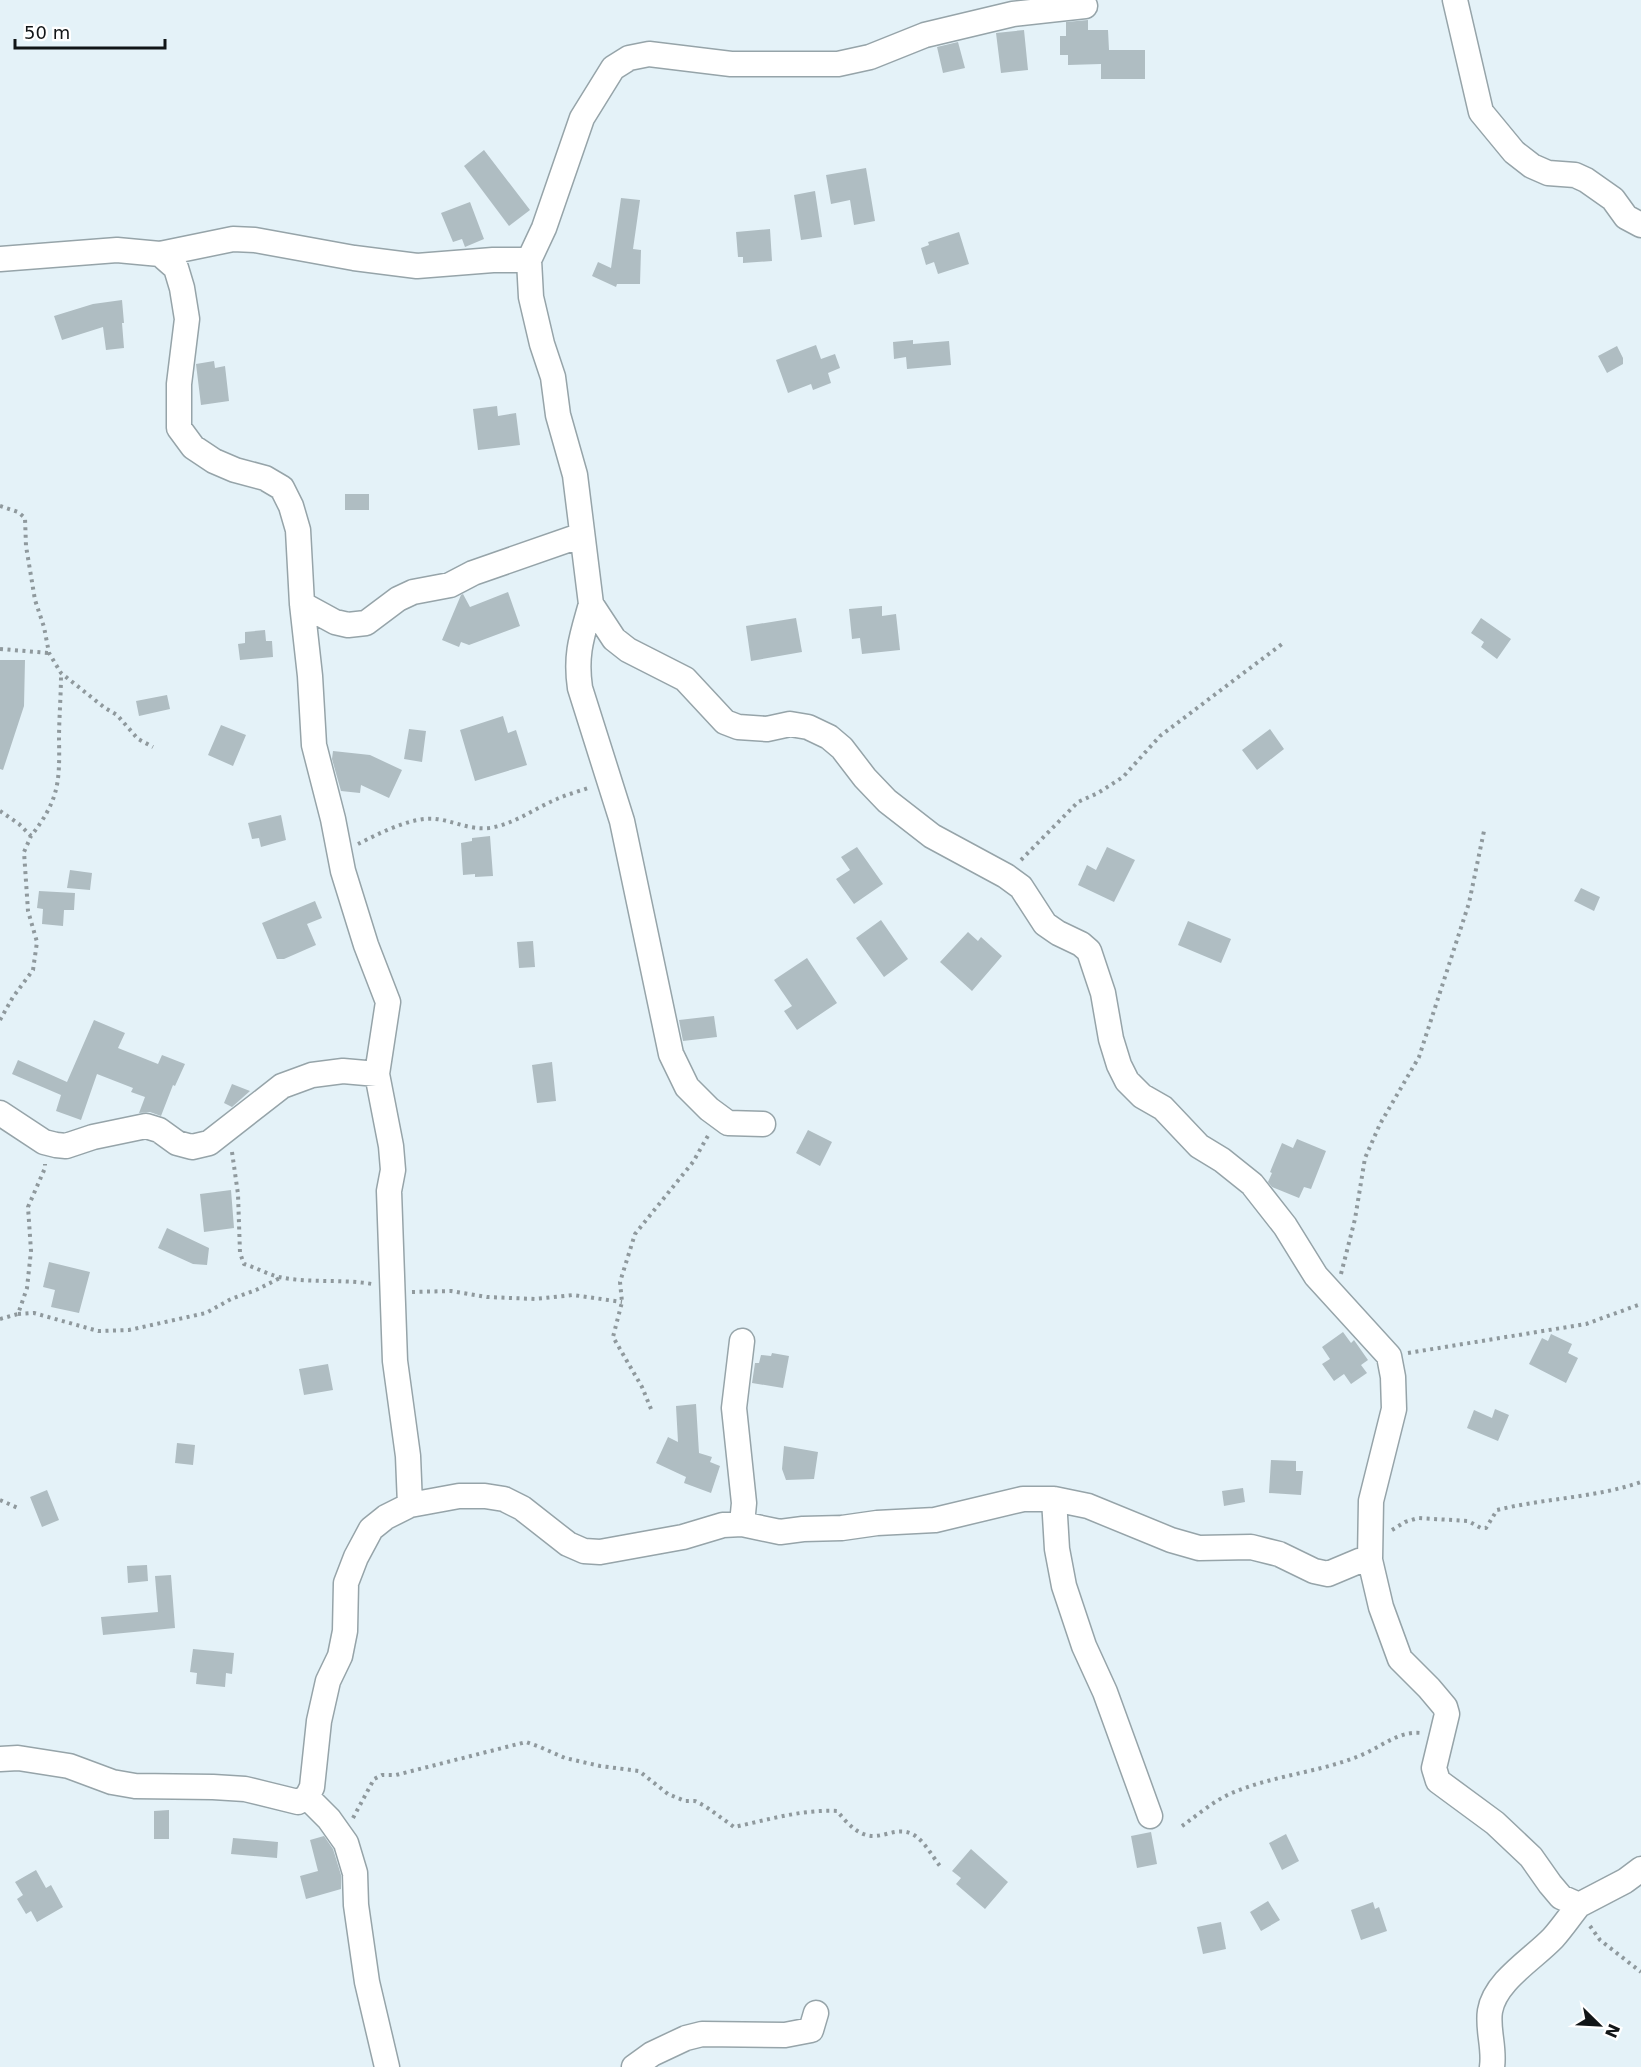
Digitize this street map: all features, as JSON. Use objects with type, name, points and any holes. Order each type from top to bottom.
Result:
[{"type":"street","points":[[1455,0],[1481,112],[1514,152],[1532,166],[1548,173],[1575,175],[1586,180],[1613,198],[1626,217],[1641,225]]},
{"type":"street","points":[[763,1124],[728,1123],[709,1109],[687,1087],[671,1054],[622,821],[580,688],[577,666],[579,646],[591,604],[587,561],[575,475],[558,415],[553,377],[542,344],[531,297],[529,260],[544,228],[582,118],[613,68],[629,58],[650,54],[731,64],[838,64],[870,57],[925,34],[1013,14],[1086,6]]},
{"type":"street","points":[[0,259],[117,250],[160,254],[233,239],[255,240],[354,258],[417,266],[493,260],[529,260]]},
{"type":"street","points":[[160,254],[176,268],[187,319],[179,384],[179,428],[193,447],[214,461],[265,478],[282,488],[291,506],[298,530],[314,745],[355,913],[388,1002],[377,1074],[391,1146],[393,1170],[388,1191],[395,1360],[408,1456],[410,1505]]},
{"type":"street","points":[[302,604],[335,622],[348,625],[366,623],[398,599],[413,592],[450,585],[473,573],[582,535]]},
{"type":"street","points":[[591,604],[614,639],[627,650],[685,680],[725,722],[738,728],[766,729],[789,724],[808,727],[828,737],[842,748],[865,778],[896,808],[932,836],[1006,876],[1021,887],[1045,924],[1089,951],[1103,993],[1111,1039],[1127,1082],[1142,1096],[1163,1108],[1199,1146],[1222,1160],[1252,1184],[1285,1226],[1316,1276],[1389,1356],[1393,1377],[1394,1409],[1371,1501],[1369,1552],[1381,1607],[1400,1659],[1445,1707],[1447,1714],[1434,1768],[1438,1781],[1495,1823],[1531,1857],[1561,1897],[1583,1903]]},
{"type":"street","points":[[0,1113],[44,1142],[66,1146],[118,1130],[146,1126],[159,1130],[177,1143],[192,1147],[208,1143],[282,1086],[312,1075],[343,1071],[377,1074]]},
{"type":"street","points":[[742,1341],[734,1408],[744,1503],[742,1524]]},
{"type":"street","points":[[0,1759],[18,1758],[69,1766],[112,1782],[135,1786],[245,1789],[298,1802],[307,1797],[312,1787],[321,1711],[328,1682],[340,1656],[345,1631],[346,1583],[356,1557],[371,1529],[386,1517],[410,1505],[459,1496],[504,1499],[522,1508],[568,1544],[584,1551],[600,1552],[683,1537],[723,1525],[742,1524],[780,1532],[842,1528],[877,1523],[935,1520],[1023,1499],[1054,1499],[1088,1506],[1171,1540],[1199,1548],[1251,1547],[1279,1554],[1321,1573],[1328,1574],[1359,1560],[1369,1552]]},
{"type":"street","points":[[1054,1499],[1057,1548],[1065,1586],[1084,1647],[1105,1692],[1150,1816]]},
{"type":"street","points":[[307,1797],[346,1843],[355,1873],[356,1905],[367,1982],[387,2067]]},
{"type":"street","points":[[1492,2067],[1494,2055],[1490,2014],[1498,1991],[1553,1938],[1583,1903],[1625,1881],[1641,1869]]},
{"type":"street","points":[[634,2067],[652,2054],[686,2038],[702,2034],[785,2035],[812,2030],[816,2013]]},
{"type":"path","points":[[0,506],[18,512],[25,518],[26,546],[35,600],[50,653],[61,673],[117,715],[138,738],[153,747]]},
{"type":"path","points":[[1006,876],[1078,802],[1098,794],[1123,777],[1160,736],[1282,644]]},
{"type":"path","points":[[0,649],[50,653]]},
{"type":"path","points":[[0,1020],[13,997],[33,970],[37,942],[28,911],[24,852],[31,837],[47,816],[57,789],[60,765],[61,673]]},
{"type":"path","points":[[339,852],[389,830],[422,820],[436,819],[464,827],[490,828],[516,819],[558,798],[609,781]]},
{"type":"path","points":[[0,811],[19,824],[31,837]]},
{"type":"path","points":[[1335,1298],[1355,1219],[1365,1158],[1380,1124],[1419,1057],[1469,903],[1484,831]]},
{"type":"path","points":[[651,1409],[642,1387],[613,1337],[622,1302],[620,1281],[634,1234],[693,1162],[708,1135],[728,1123]]},
{"type":"path","points":[[230,1127],[238,1194],[240,1254],[244,1264],[281,1277],[308,1281],[354,1281],[409,1292],[451,1291],[487,1297],[535,1299],[573,1295],[622,1302]]},
{"type":"path","points":[[18,1314],[27,1288],[31,1251],[27,1207],[45,1168],[44,1142]]},
{"type":"path","points":[[0,1319],[34,1313],[98,1331],[129,1330],[206,1313],[231,1299],[256,1290],[281,1277]]},
{"type":"path","points":[[1389,1356],[1586,1324],[1641,1304]]},
{"type":"path","points":[[1369,1552],[1405,1522],[1418,1518],[1468,1521],[1480,1528],[1486,1528],[1497,1510],[1541,1501],[1597,1494],[1641,1482]]},
{"type":"path","points":[[0,1500],[18,1508]]},
{"type":"path","points":[[1182,1826],[1235,1791],[1290,1774],[1326,1768],[1366,1753],[1400,1734],[1420,1732],[1429,1736],[1439,1750]]},
{"type":"path","points":[[346,1843],[355,1811],[374,1779],[382,1775],[396,1776],[526,1742],[565,1758],[600,1766],[639,1771],[668,1794],[705,1806],[734,1827],[825,1810],[837,1811],[858,1832],[868,1836],[904,1831],[913,1834],[940,1866]]},
{"type":"path","points":[[1583,1903],[1591,1929],[1600,1940],[1641,1972]]},
{"type":"building","points":[[1088,20],[1088,30],[1108,30],[1109,50],[1145,50],[1145,79],[1101,79],[1101,64],[1068,65],[1068,55],[1060,55],[1060,36],[1066,36],[1066,22]]},
{"type":"building","points":[[1024,30],[1028,70],[1001,73],[996,33]]},
{"type":"building","points":[[958,42],[965,68],[943,73],[937,47]]},
{"type":"building","points":[[484,150],[530,210],[509,226],[464,166]]},
{"type":"building","points":[[866,168],[875,221],[854,225],[850,200],[831,204],[826,175]]},
{"type":"building","points":[[815,191],[822,237],[801,240],[794,195]]},
{"type":"building","points":[[621,198],[640,200],[633,249],[641,250],[640,284],[617,284],[616,287],[592,276],[598,262],[611,268]]},
{"type":"building","points":[[470,202],[484,239],[465,247],[462,239],[453,242],[441,213]]},
{"type":"building","points":[[770,229],[772,261],[743,263],[743,257],[738,257],[736,232]]},
{"type":"building","points":[[959,232],[969,264],[938,274],[934,262],[926,265],[921,248],[929,245],[928,242]]},
{"type":"building","points":[[122,300],[124,348],[106,350],[103,327],[62,340],[54,316],[93,304]]},
{"type":"building","points":[[913,340],[913,344],[949,341],[951,365],[907,369],[906,357],[894,359],[893,342]]},
{"type":"building","points":[[816,345],[821,359],[835,354],[840,368],[828,373],[831,383],[813,390],[811,384],[788,393],[776,360]]},
{"type":"building","points":[[1617,346],[1623,358],[1623,364],[1607,373],[1598,356]]},
{"type":"building","points":[[214,361],[215,368],[225,366],[229,401],[201,405],[196,364]]},
{"type":"building","points":[[497,406],[498,416],[516,413],[520,445],[478,450],[473,409]]},
{"type":"building","points":[[345,494],[369,494],[369,510],[345,510]]},
{"type":"building","points":[[508,592],[520,626],[469,645],[461,642],[459,647],[442,640],[461,595],[463,594],[470,607]]},
{"type":"building","points":[[882,606],[882,616],[896,614],[900,650],[862,654],[860,638],[852,639],[849,609]]},
{"type":"building","points":[[796,618],[802,652],[751,661],[746,626]]},
{"type":"building","points":[[1481,618],[1511,639],[1497,659],[1481,647],[1484,642],[1471,633]]},
{"type":"building","points":[[265,630],[266,641],[272,641],[273,657],[240,660],[238,644],[245,643],[245,632]]},
{"type":"building","points":[[0,660],[25,660],[24,706],[3,770],[0,769]]},
{"type":"building","points":[[167,695],[170,709],[139,716],[136,701]]},
{"type":"building","points":[[503,716],[508,733],[516,730],[527,765],[475,781],[460,730]]},
{"type":"building","points":[[221,725],[246,735],[233,766],[208,755]]},
{"type":"building","points":[[409,729],[426,731],[422,762],[404,759]]},
{"type":"building","points":[[1270,729],[1284,749],[1257,770],[1242,750]]},
{"type":"building","points":[[333,751],[370,755],[402,770],[389,798],[361,785],[360,793],[341,791],[332,759]]},
{"type":"building","points":[[281,815],[286,840],[261,847],[259,838],[252,839],[248,823]]},
{"type":"building","points":[[490,836],[493,876],[463,875],[461,843],[472,841],[472,838]]},
{"type":"building","points":[[857,847],[883,884],[854,904],[836,879],[850,870],[841,857]]},
{"type":"building","points":[[1107,847],[1135,860],[1114,902],[1078,885],[1087,865],[1096,870]]},
{"type":"building","points":[[70,870],[92,873],[90,890],[67,888]]},
{"type":"building","points":[[1581,888],[1600,897],[1594,911],[1574,901]]},
{"type":"building","points":[[39,891],[75,893],[74,910],[64,910],[63,926],[42,924],[43,909],[37,908]]},
{"type":"building","points":[[315,901],[322,918],[307,924],[316,945],[284,959],[277,959],[262,923]]},
{"type":"building","points":[[881,920],[908,959],[884,977],[856,938]]},
{"type":"building","points":[[1188,921],[1231,939],[1221,963],[1178,945]]},
{"type":"building","points":[[968,932],[978,941],[981,937],[1002,956],[972,991],[940,962]]},
{"type":"building","points":[[533,941],[535,967],[519,968],[517,942]]},
{"type":"building","points":[[807,958],[837,1003],[797,1030],[784,1011],[792,1006],[774,980]]},
{"type":"building","points":[[714,1016],[717,1037],[683,1041],[679,1020]]},
{"type":"building","points":[[94,1020],[125,1033],[118,1048],[158,1064],[162,1055],[185,1064],[175,1086],[173,1085],[161,1116],[150,1112],[139,1113],[145,1097],[131,1092],[133,1088],[97,1074],[81,1120],[56,1111],[61,1095],[12,1074],[18,1060],[67,1082]]},
{"type":"building","points":[[552,1062],[556,1101],[537,1103],[532,1065]]},
{"type":"building","points":[[232,1084],[250,1091],[232,1107],[224,1103]]},
{"type":"building","points":[[808,1130],[832,1142],[820,1166],[796,1153]]},
{"type":"building","points":[[1297,1139],[1326,1151],[1311,1189],[1304,1187],[1299,1198],[1272,1187],[1268,1182],[1282,1143],[1293,1148]]},
{"type":"building","points":[[231,1190],[234,1228],[204,1232],[200,1194]]},
{"type":"building","points":[[167,1228],[209,1248],[207,1265],[193,1264],[158,1248]]},
{"type":"building","points":[[49,1262],[90,1272],[79,1313],[51,1307],[55,1290],[43,1287]]},
{"type":"building","points":[[1343,1332],[1351,1343],[1354,1340],[1368,1360],[1361,1365],[1367,1373],[1351,1384],[1344,1374],[1334,1381],[1322,1364],[1330,1359],[1322,1347]]},
{"type":"building","points":[[1551,1334],[1572,1344],[1568,1353],[1578,1358],[1566,1383],[1529,1364],[1542,1338],[1548,1341]]},
{"type":"building","points":[[772,1353],[789,1356],[783,1388],[752,1383],[755,1363],[759,1363],[761,1355],[771,1356]]},
{"type":"building","points":[[328,1364],[333,1390],[304,1395],[299,1369]]},
{"type":"building","points":[[696,1404],[699,1453],[712,1457],[710,1462],[720,1466],[711,1493],[684,1483],[686,1477],[656,1463],[668,1437],[678,1442],[676,1406]]},
{"type":"building","points":[[1495,1409],[1509,1415],[1498,1441],[1467,1428],[1474,1410],[1492,1418]]},
{"type":"building","points":[[177,1443],[195,1445],[193,1465],[175,1463]]},
{"type":"building","points":[[784,1446],[818,1452],[814,1479],[786,1480],[782,1469]]},
{"type":"building","points":[[1271,1460],[1296,1461],[1296,1471],[1303,1471],[1301,1495],[1269,1493]]},
{"type":"building","points":[[1243,1488],[1245,1502],[1224,1506],[1222,1491]]},
{"type":"building","points":[[47,1490],[59,1520],[42,1527],[30,1497]]},
{"type":"building","points":[[147,1565],[148,1581],[128,1583],[127,1566]]},
{"type":"building","points":[[171,1575],[175,1628],[103,1635],[101,1617],[158,1612],[155,1576]]},
{"type":"building","points":[[193,1649],[234,1653],[232,1674],[226,1673],[225,1687],[196,1684],[197,1673],[190,1672]]},
{"type":"building","points":[[169,1810],[169,1839],[154,1839],[154,1811]]},
{"type":"building","points":[[1151,1832],[1157,1864],[1137,1868],[1131,1836]]},
{"type":"building","points":[[1286,1834],[1299,1861],[1282,1870],[1269,1843]]},
{"type":"building","points":[[324,1836],[333,1849],[341,1875],[341,1889],[306,1899],[300,1876],[318,1871],[310,1840]]},
{"type":"building","points":[[233,1838],[278,1842],[277,1858],[231,1854]]},
{"type":"building","points":[[971,1849],[1008,1882],[985,1909],[956,1884],[961,1878],[952,1871]]},
{"type":"building","points":[[36,1870],[46,1888],[51,1885],[63,1907],[37,1922],[31,1911],[26,1914],[17,1899],[23,1895],[15,1882]]},
{"type":"building","points":[[1268,1901],[1280,1920],[1261,1931],[1250,1912]]},
{"type":"building","points":[[1373,1902],[1375,1909],[1379,1907],[1387,1931],[1361,1940],[1351,1910]]},
{"type":"building","points":[[1221,1922],[1226,1949],[1203,1954],[1197,1927]]}]
